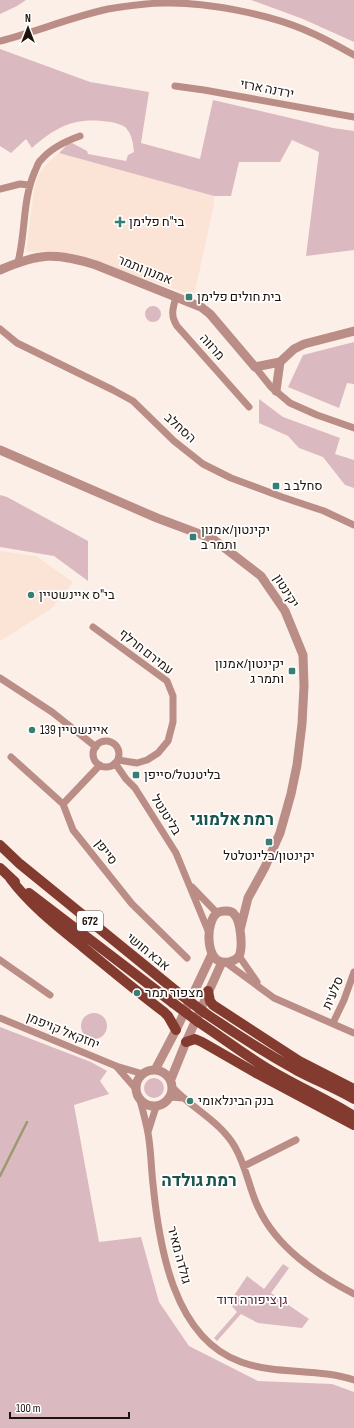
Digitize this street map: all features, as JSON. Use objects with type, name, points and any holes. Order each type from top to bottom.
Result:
[{"type":"main road","name":"אבא חושי","points":[[0,845],[20,864],[205,1013],[246,1042],[354,1099]]},
{"type":"main road","name":"אבא חושי","points":[[0,868],[10,878],[197,1021],[264,1067],[354,1116]]},
{"type":"main road","points":[[10,878],[22,894],[48,919],[164,1012],[176,1030]]},
{"type":"main road","points":[[208,992],[210,1001],[213,1005],[299,1061],[354,1089]]},
{"type":"main road","points":[[186,1042],[195,1039],[202,1042],[256,1073],[354,1125]]},
{"type":"street","points":[[0,41],[107,10],[148,3],[167,2],[236,10],[285,23],[331,42],[354,55]]},
{"type":"street","name":"ירדנה ארזי","points":[[175,86],[354,117]]},
{"type":"street","points":[[18,262],[23,240],[23,224],[29,185],[40,160],[61,144],[80,136]]},
{"type":"street","points":[[0,189],[20,184],[29,185]]},
{"type":"street","name":"אמנון ותמר","points":[[0,270],[27,258],[51,255],[96,265],[201,307],[210,314],[255,367]]},
{"type":"street","name":"מרווה","points":[[176,297],[172,312],[172,319],[249,407]]},
{"type":"street","name":"הסחלב","points":[[0,329],[17,343],[133,401],[174,441],[203,464],[231,478],[324,511],[354,525]]},
{"type":"street","points":[[354,331],[304,344],[294,349],[280,362],[255,367],[276,391],[290,403],[317,415],[354,428]]},
{"type":"street","points":[[276,391],[280,362]]},
{"type":"street","name":"יקינטון","points":[[0,450],[157,518],[213,539],[261,576],[285,611],[303,655],[304,686],[302,724],[291,794],[280,833],[265,867],[248,898],[240,930]]},
{"type":"street","name":"עמירם חרלף","points":[[93,627],[167,681],[173,696],[173,722],[168,741],[158,752],[147,760],[138,762],[117,762]]},
{"type":"street","points":[[0,678],[52,712],[96,747]]},
{"type":"street","points":[[0,684],[14,687]]},
{"type":"street","points":[[103,742],[111,742],[115,744],[119,752],[117,762],[108,767],[100,765],[94,755],[96,747],[103,742]]},
{"type":"street","name":"סייפן","points":[[11,757],[63,804],[73,830],[132,904],[187,958]]},
{"type":"street","name":"בליטנטל","points":[[117,762],[126,779],[135,788],[176,852],[209,933]]},
{"type":"street","points":[[63,804],[100,765]]},
{"type":"street","name":"בליטנטל","points":[[189,884],[217,913]]},
{"type":"street","name":"יקינטון","points":[[231,911],[248,898]]},
{"type":"street","points":[[223,962],[235,960],[239,956],[241,943],[240,930],[238,920],[235,914],[231,911],[217,913],[212,920],[209,933],[210,948],[212,954],[218,961],[223,962],[274,998],[354,1033]]},
{"type":"street","points":[[155,1070],[176,1030],[212,954]]},
{"type":"street","points":[[239,956],[260,988]]},
{"type":"street","points":[[0,960],[50,995]]},
{"type":"street","points":[[170,1079],[208,992],[223,962]]},
{"type":"street","name":"סלעית","points":[[333,1023],[344,1000],[354,972]]},
{"type":"street","name":"יחזקאל קויפמן","points":[[0,1018],[116,1066],[143,1074]]},
{"type":"street","name":"יחזקאל קויפמן","points":[[116,1066],[136,1089]]},
{"type":"street","points":[[155,1070],[166,1074],[170,1079],[172,1093],[168,1102],[156,1107],[144,1104],[140,1100],[136,1089],[136,1083],[143,1074],[148,1071],[155,1070]]},
{"type":"street","points":[[172,1093],[183,1098],[226,1133],[244,1166],[258,1207],[273,1234],[295,1254],[331,1281],[354,1294]]},
{"type":"street","name":"גולדה מאיר","points":[[140,1100],[148,1133],[153,1184],[164,1257],[173,1286],[193,1324],[203,1338],[223,1353],[245,1363],[257,1366],[334,1375],[354,1380]]},
{"type":"street","name":"גולדה מאיר","points":[[148,1133],[156,1107]]},
{"type":"street","points":[[244,1166],[296,1140]]},
{"type":"shaded area","name":"בי\"ח פלימן","points":[[59,153],[214,196],[214,204],[194,296],[85,258],[52,251],[26,252],[34,190],[38,176],[45,166]]},
{"type":"shaded area","name":"בי\"ס איינשטיין","points":[[0,551],[36,556],[73,582],[51,609],[0,641]]},
{"type":"green space","points":[[0,0],[26,0],[0,14]]},
{"type":"green space","points":[[251,0],[354,0],[354,42],[303,19]]},
{"type":"green space","points":[[0,49],[90,82],[149,92],[141,143],[200,159],[213,100],[333,128],[354,131],[354,250],[306,256],[319,152],[292,140],[280,162],[239,162],[231,196],[214,196],[59,153],[68,144],[72,143],[87,151],[88,154],[126,161],[128,155],[134,152],[132,139],[125,127],[115,123],[94,120],[82,121],[64,126],[53,132],[32,148],[26,139],[11,153],[0,146]]},
{"type":"green space","points":[[150,306],[156,306],[161,311],[159,320],[156,322],[150,322],[145,317],[145,311]]},
{"type":"green space","points":[[354,342],[354,384],[347,383],[339,408],[288,387],[303,355]]},
{"type":"green space","points":[[259,399],[283,417],[340,438],[335,454],[354,460],[354,488],[345,485],[323,457],[299,448],[288,436],[259,423]]},
{"type":"green space","points":[[0,495],[7,497],[88,541],[88,581],[54,556],[0,547]]},
{"type":"green space","points":[[94,1013],[103,1017],[107,1026],[103,1035],[94,1039],[85,1035],[81,1026],[85,1017]]},
{"type":"green space","points":[[0,1027],[91,1062],[107,1071],[100,1081],[109,1094],[74,1105],[99,1242],[141,1237],[159,1302],[189,1346],[258,1381],[332,1384],[354,1392],[354,1428],[0,1428]]},
{"type":"green space","points":[[154,1078],[161,1081],[164,1088],[161,1095],[154,1098],[147,1095],[144,1088],[147,1081]]},
{"type":"green space","name":"גן ציפורה ודוד","points":[[283,1264],[289,1268],[271,1293],[309,1319],[302,1328],[258,1323],[241,1314],[217,1341],[214,1338],[237,1312],[229,1303],[247,1276],[264,1289]]},
{"type":"waterway","points":[[0,1176],[27,1122]]},
{"type":"place","name":"בי\"ח פלימן","points":[[120,222]]},
{"type":"place","name":"בית חולים פלימן","points":[[189,297]]},
{"type":"place","name":"סחלב ב","points":[[276,486]]},
{"type":"place","name":"יקינטון/אמנון ותמר ב","points":[[193,537]]},
{"type":"place","name":"בי\"ס איינשטיין","points":[[31,595]]},
{"type":"place","name":"יקינטון/אמנון ותמר ג","points":[[292,671]]},
{"type":"place","name":"איינשטיין 139","points":[[32,730]]},
{"type":"place","name":"בליטנטל/סייפן","points":[[136,775]]},
{"type":"place","name":"יקינטון/בלינטלטל","points":[[269,842]]},
{"type":"place","name":"מצפור תמר","points":[[137,993]]},
{"type":"place","name":"בנק הבינלאומי","points":[[190,1101]]},
{"type":"district","name":"רמת אלמוגי","points":[[232,820]]},
{"type":"district","name":"רמת גולדה","points":[[199,1181]]}]
